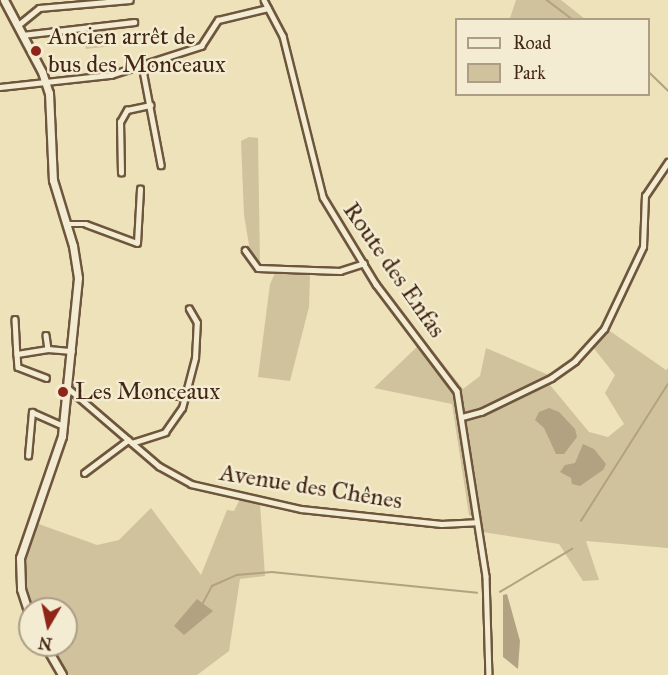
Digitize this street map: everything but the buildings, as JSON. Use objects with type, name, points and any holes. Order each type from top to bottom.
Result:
[{"type":"main road","points":[[4,0],[46,83],[53,180],[78,278],[62,436],[21,552],[21,589],[24,597]]},
{"type":"main road","points":[[52,657],[62,675]]},
{"type":"street","points":[[17,27],[39,8],[130,0]]},
{"type":"street","name":"Route des Enfas","points":[[264,0],[283,36],[321,190],[364,263],[453,383],[462,417],[488,593],[489,675]]},
{"type":"street","points":[[0,87],[91,80],[142,65],[204,44],[212,25],[218,20],[268,8]]},
{"type":"street","points":[[22,35],[134,22]]},
{"type":"street","points":[[142,65],[161,165]]},
{"type":"street","points":[[121,173],[120,122],[127,110],[150,105]]},
{"type":"street","points":[[462,417],[481,412],[551,378],[575,361],[604,329],[644,247],[645,196],[668,162]]},
{"type":"street","points":[[66,224],[87,224],[136,243],[140,189]]},
{"type":"street","points":[[245,250],[258,268],[340,271],[364,263]]},
{"type":"street","points":[[84,473],[130,441],[153,438],[170,427],[186,397],[196,347],[196,323],[189,309]]},
{"type":"street","points":[[15,319],[18,367],[46,378]]},
{"type":"street","points":[[46,334],[48,349]]},
{"type":"street","points":[[17,354],[48,349],[72,351]]},
{"type":"street","name":"Avenue des Chênes","points":[[68,388],[180,480],[220,493],[313,510],[441,524],[477,524]]},
{"type":"street","points":[[150,392],[186,397]]},
{"type":"street","points":[[28,456],[32,412],[63,426]]},
{"type":"green space","points":[[516,0],[561,0],[584,18],[510,18]]},
{"type":"green space","points":[[111,29],[113,46],[86,49],[85,41],[99,39],[98,30]]},
{"type":"green space","points":[[249,137],[258,138],[260,266],[252,263],[244,215],[241,141]]},
{"type":"green space","points":[[276,271],[308,271],[310,276],[309,307],[290,381],[258,377],[270,284]]},
{"type":"green space","points":[[607,329],[666,370],[668,368],[668,548],[586,541],[599,580],[583,581],[559,544],[482,532],[480,519],[469,515],[452,404],[374,388],[419,345],[428,345],[463,389],[480,376],[486,348],[558,379],[550,385],[589,432],[608,437],[624,424],[605,393],[615,375],[592,346]]},
{"type":"green space","points":[[240,499],[260,504],[265,576],[240,579],[229,651],[197,675],[66,675],[56,657],[78,657],[78,597],[27,597],[24,558],[36,523],[97,545],[119,540],[151,508],[201,575],[227,510],[234,511]]},
{"type":"shaded area","points":[[549,408],[559,412],[575,429],[577,437],[564,454],[556,454],[544,428],[535,420],[539,412]]},
{"type":"shaded area","points":[[583,444],[594,449],[606,464],[603,470],[580,486],[572,484],[571,478],[560,472],[565,465],[575,463]]},
{"type":"shaded area","points":[[507,594],[520,641],[518,669],[503,657],[503,595]]},
{"type":"shaded area","points":[[197,599],[213,611],[184,635],[174,626]]},
{"type":"waterway","points":[[547,0],[571,18]]},
{"type":"waterway","points":[[650,73],[668,90]]},
{"type":"waterway","points":[[581,521],[668,384]]},
{"type":"waterway","points":[[500,592],[572,549]]},
{"type":"waterway","points":[[203,603],[212,586],[237,575],[272,572],[477,593]]},
{"type":"place","name":"Ancien arrêt de bus des Monceaux","points":[[36,51]]},
{"type":"place","name":"Les Monceaux","points":[[63,392]]}]
